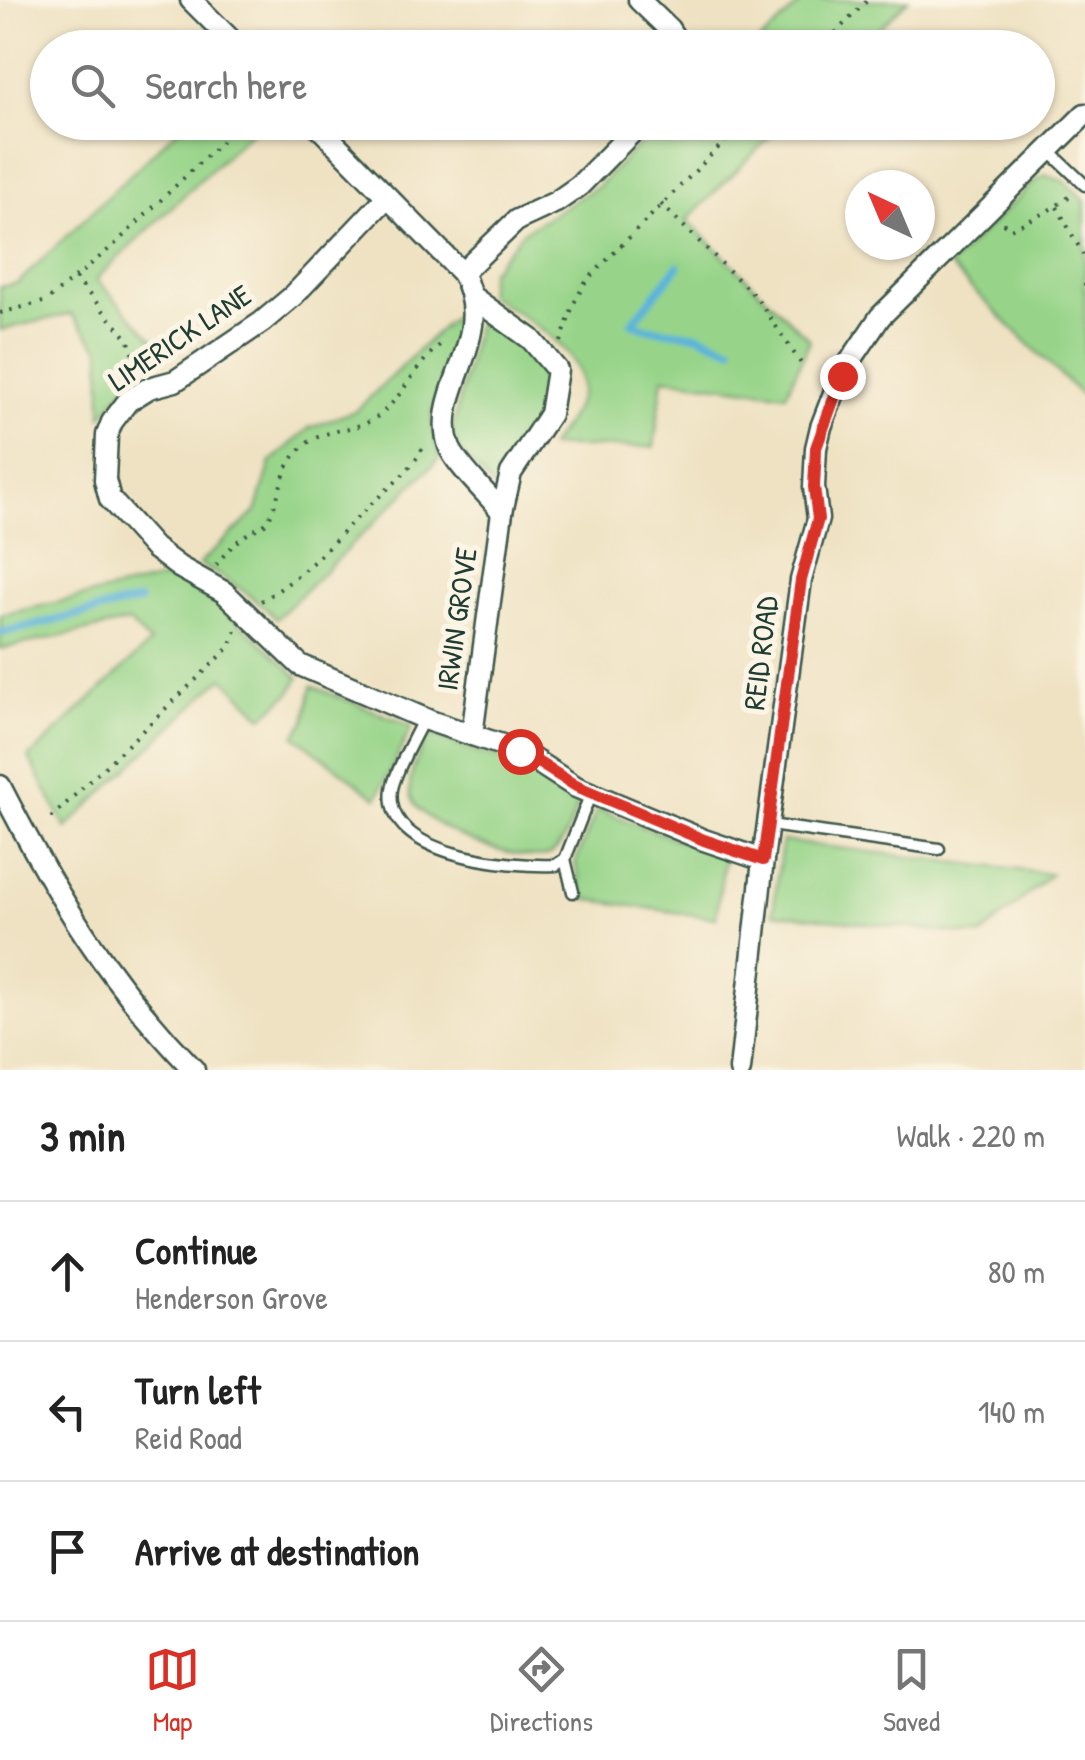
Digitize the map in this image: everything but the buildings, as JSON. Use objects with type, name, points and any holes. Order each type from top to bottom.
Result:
[{"type":"street","points":[[191,0],[221,30]]},
{"type":"street","points":[[639,0],[670,30]]},
{"type":"street","name":"REID ROAD","points":[[740,1070],[763,860],[801,580],[818,519],[815,468],[822,426],[842,376],[880,317],[1085,114]]},
{"type":"street","name":"IRWIN GROVE","points":[[332,140],[462,273],[471,296],[470,336],[446,412],[445,432],[450,451],[502,512]]},
{"type":"street","points":[[462,273],[517,220],[579,186],[624,140]]},
{"type":"street","name":"LIMERICK LANE","points":[[387,197],[293,296],[262,322],[174,381],[149,388],[128,401],[112,422],[105,459],[110,499],[154,548],[254,619],[300,665],[424,718],[520,751],[576,786],[704,840],[763,860]]},
{"type":"street","points":[[471,296],[531,339],[551,362]]},
{"type":"street","name":"IRWIN GROVE","points":[[472,735],[502,512],[511,473],[550,414],[557,370],[551,362]]},
{"type":"street","points":[[0,786],[40,866],[84,937],[131,1002],[194,1070]]},
{"type":"lane","points":[[1048,150],[1084,184]]},
{"type":"lane","points":[[424,718],[392,787],[393,808],[402,823],[420,838],[480,862],[556,865],[564,859],[591,792]]},
{"type":"lane","points":[[770,825],[940,849]]},
{"type":"lane","points":[[564,859],[573,892]]},
{"type":"path","points":[[838,30],[868,0]]},
{"type":"path","points":[[0,314],[47,301],[114,246],[223,140]]},
{"type":"path","points":[[551,362],[586,281],[726,140]]},
{"type":"path","points":[[988,210],[1010,228],[1058,207],[1084,184]]},
{"type":"path","points":[[661,204],[757,298],[804,368]]},
{"type":"path","points":[[1058,207],[1085,258]]},
{"type":"path","points":[[75,278],[128,339],[134,356]]},
{"type":"path","points":[[207,583],[228,549],[268,522],[280,482],[302,446],[320,434],[360,426],[380,416],[432,350],[449,338],[470,336]]},
{"type":"green space","points":[[804,0],[908,0],[877,30],[772,30]]},
{"type":"green space","points":[[166,140],[242,140],[96,279],[158,344],[158,349],[133,358],[140,378],[124,388],[102,416],[101,350],[71,314],[0,330],[0,287],[18,283]]},
{"type":"green space","points":[[643,140],[767,140],[687,220],[810,340],[786,394],[663,378],[654,447],[549,447],[578,401],[578,370],[558,343],[487,294],[490,271],[523,232],[598,186]]},
{"type":"green space","points":[[1045,175],[1066,182],[1085,201],[1085,399],[949,266]]},
{"type":"green space","points":[[480,310],[538,353],[550,374],[544,404],[500,495],[457,448],[452,430]]},
{"type":"green space","points":[[459,311],[459,338],[432,418],[440,458],[276,619],[249,595],[199,564],[256,512],[271,462],[309,428],[357,410]]},
{"type":"green space","points":[[172,577],[224,610],[299,678],[291,692],[263,717],[223,677],[66,828],[29,758],[150,643],[129,622],[0,649],[0,615]]},
{"type":"green space","points":[[312,686],[412,726],[377,798],[295,736],[305,721]]},
{"type":"green space","points":[[428,733],[479,753],[522,762],[557,790],[580,800],[556,850],[537,857],[518,855],[472,841],[430,818],[416,805],[410,792],[413,769]]},
{"type":"green space","points":[[597,809],[720,856],[724,860],[716,918],[584,899],[575,863]]},
{"type":"green space","points":[[782,841],[1051,874],[981,936],[773,913]]},
{"type":"waterway","points":[[678,266],[632,323],[699,335],[731,348]]},
{"type":"waterway","points":[[0,633],[139,601]]},
{"type":"route","points":[[520,751],[576,786],[704,840],[763,860],[801,580],[818,519],[814,487],[816,448],[842,376]]}]
